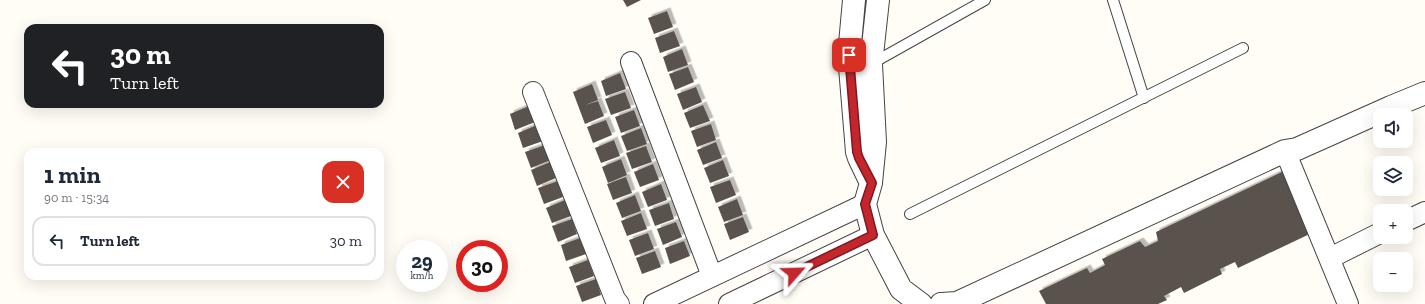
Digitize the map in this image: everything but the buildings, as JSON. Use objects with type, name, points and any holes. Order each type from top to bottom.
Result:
[{"type":"street","points":[[854,0],[849,60],[857,152],[872,183]]},
{"type":"street","points":[[878,0],[871,64],[875,142],[872,183],[865,204],[873,235],[901,290],[921,304]]},
{"type":"street","points":[[631,62],[712,276]]},
{"type":"street","points":[[533,92],[615,299],[619,304]]},
{"type":"street","points":[[952,304],[1285,151],[1297,149],[1425,93]]},
{"type":"street","points":[[1285,151],[1348,304]]},
{"type":"street","points":[[654,304],[865,204]]},
{"type":"street","points":[[1413,218],[1425,212]]},
{"type":"street","points":[[729,304],[873,235]]},
{"type":"street","points":[[1330,258],[1373,236]]},
{"type":"lane","points":[[871,64],[985,0]]},
{"type":"lane","points":[[1113,0],[1144,98]]},
{"type":"lane","points":[[910,214],[1243,48]]},
{"type":"route","points":[[794,273],[873,235],[865,204],[872,183],[861,164],[857,152],[849,55]]}]
